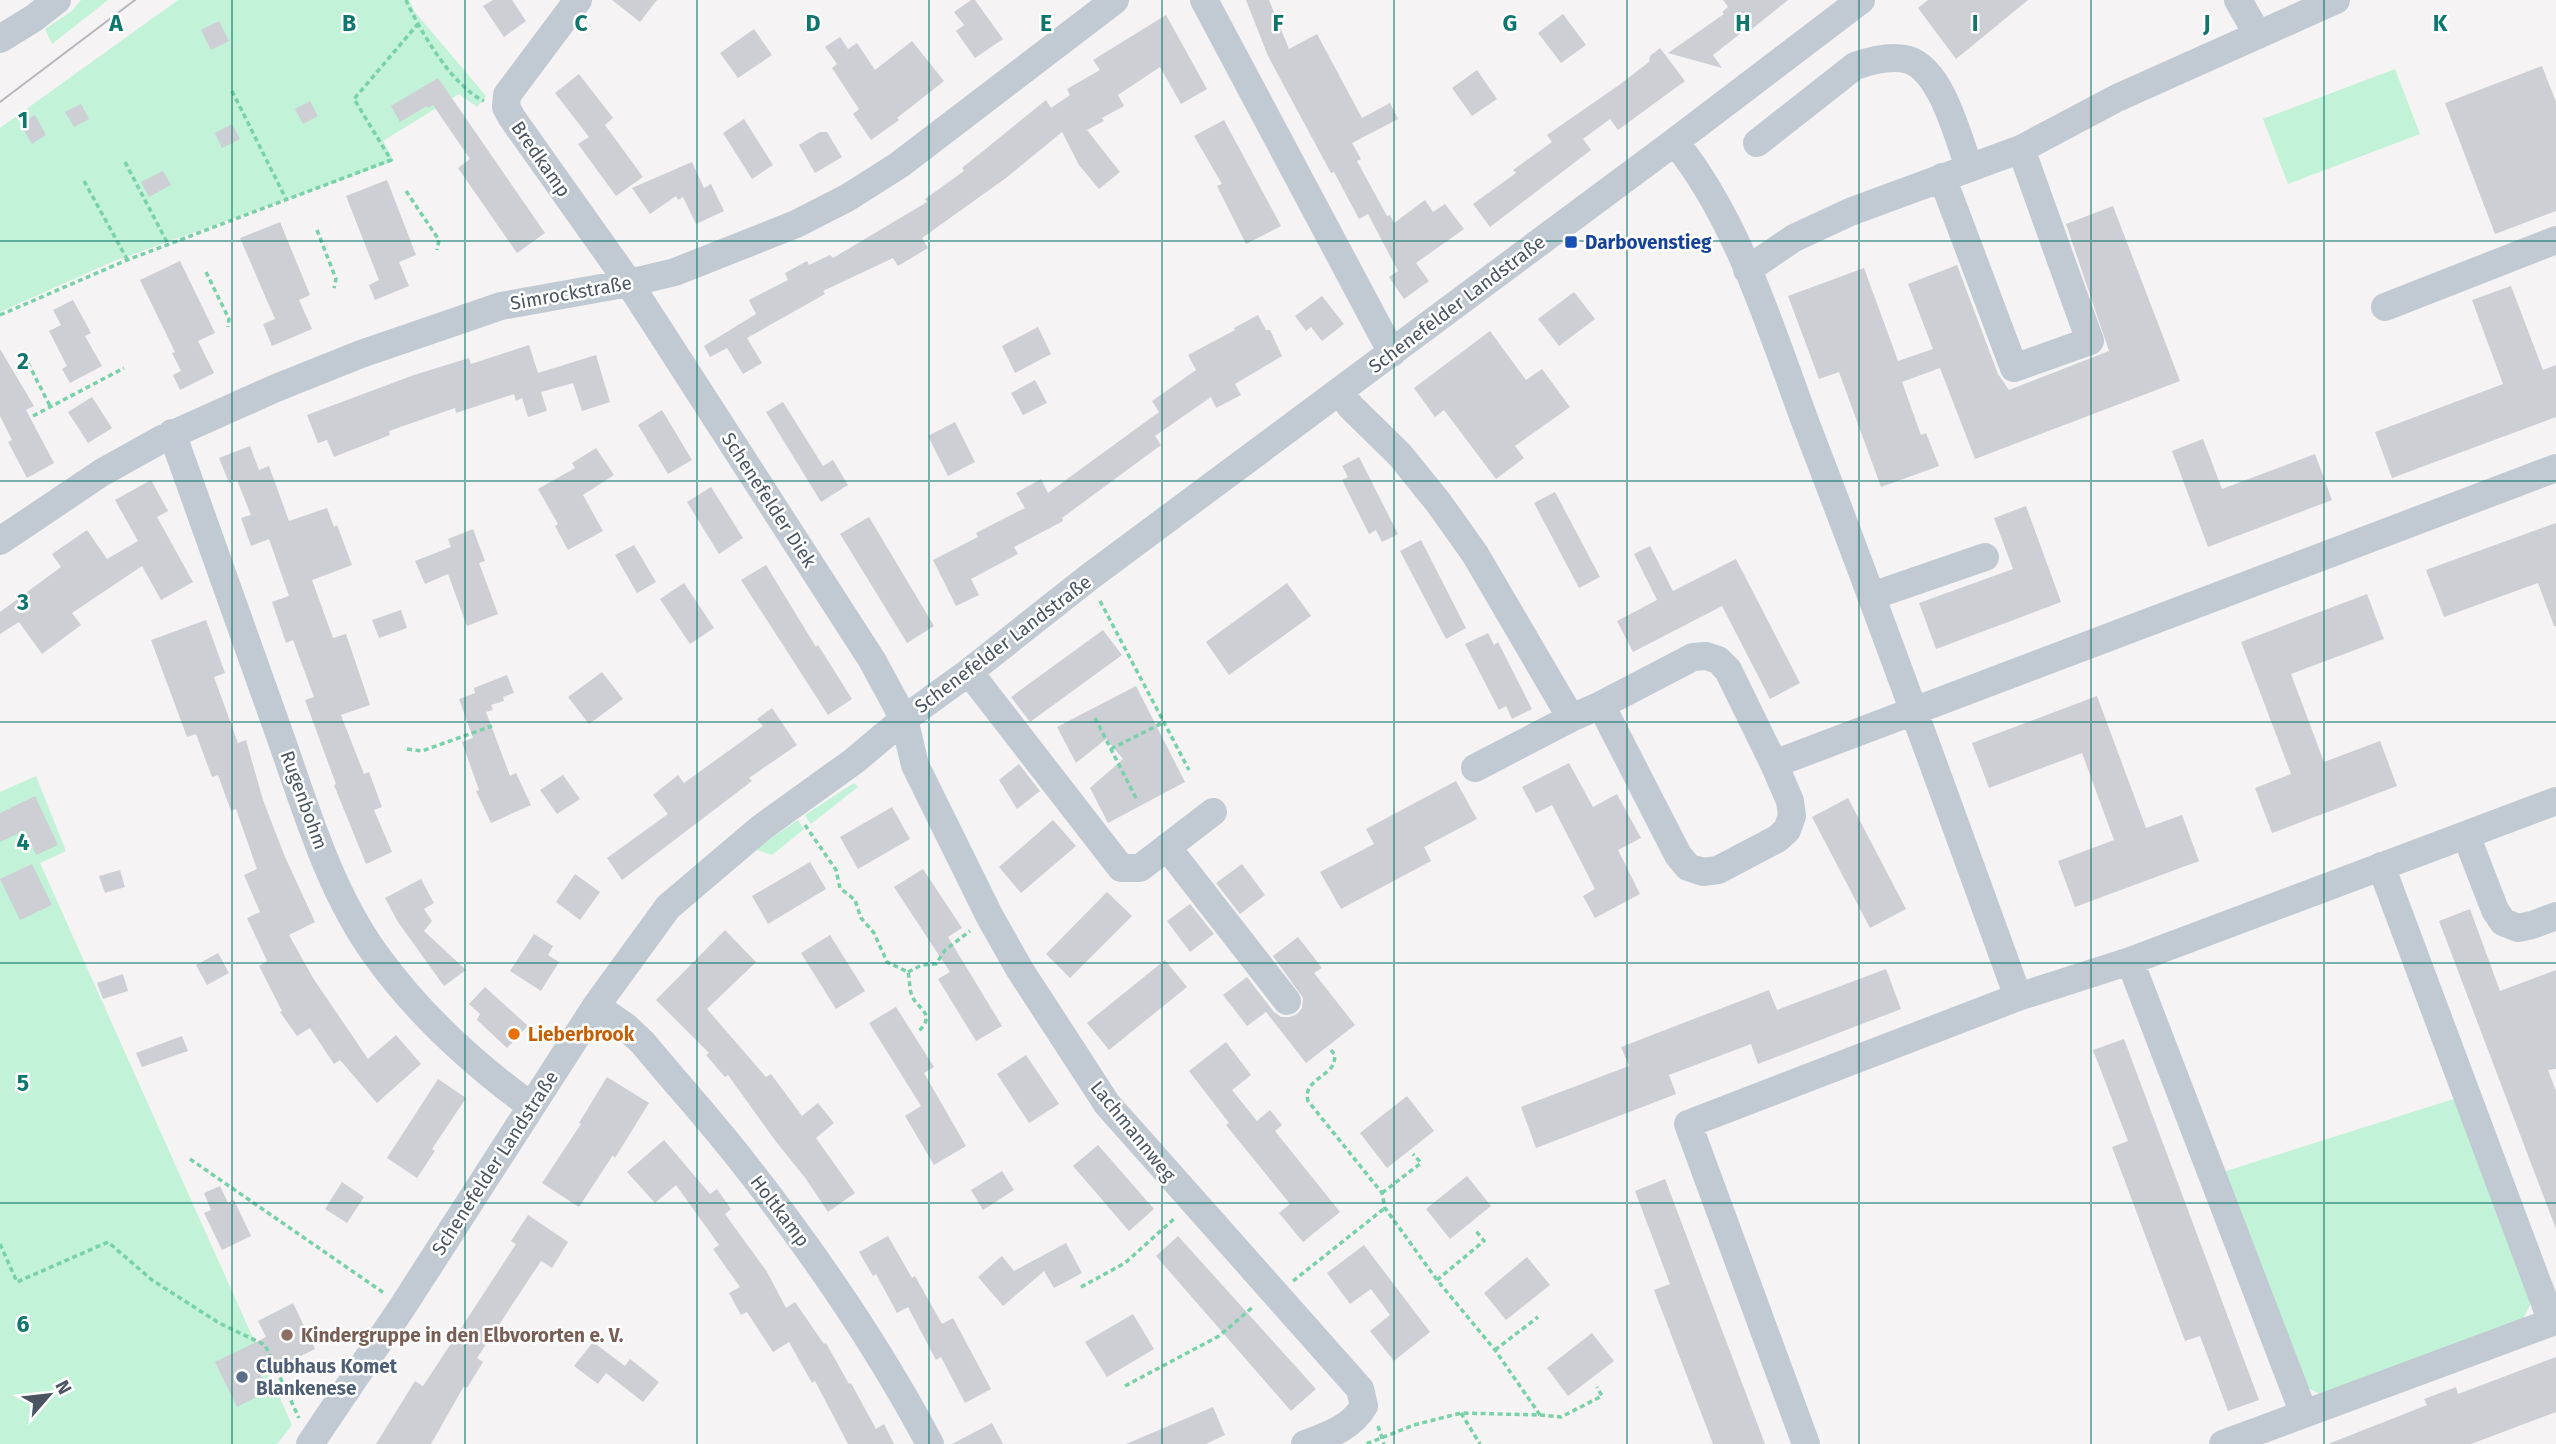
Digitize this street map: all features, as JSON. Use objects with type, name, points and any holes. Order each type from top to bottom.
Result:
[{"type":"street","points":[[0,39],[57,0]]},
{"type":"street","name":"Bredkamp","points":[[578,0],[511,89],[506,107],[629,283]]},
{"type":"street","name":"Simrockstraße","points":[[0,541],[101,473],[172,433],[361,354],[501,306],[675,272],[796,224],[846,198],[899,165],[1115,0]]},
{"type":"street","points":[[1204,0],[1392,353]]},
{"type":"street","name":"Schenefelder Landstraße","points":[[310,1443],[403,1306],[596,1006],[668,907],[740,845],[854,761],[904,719],[1098,571],[1340,393],[1861,0]]},
{"type":"street","points":[[2238,0],[2259,35]]},
{"type":"street","points":[[1747,270],[1794,238],[1850,212],[2021,149],[2117,98],[2336,0]]},
{"type":"street","points":[[1757,143],[1855,66],[1882,59],[1900,58],[1912,61],[1940,92],[1969,167]]},
{"type":"street","points":[[1675,142],[1706,184],[1747,270],[1872,596],[2018,997]]},
{"type":"street","points":[[1942,177],[2014,368],[2090,341],[2021,149]]},
{"type":"street","points":[[2385,307],[2556,240]]},
{"type":"street","name":"Schenefelder Diek","points":[[629,283],[872,660],[904,719]]},
{"type":"street","points":[[1340,393],[1400,455],[1438,502],[1475,554],[1572,718]]},
{"type":"street","name":"Rugenbohm","points":[[172,433],[338,892],[376,955],[424,1014],[470,1060],[531,1106]]},
{"type":"street","points":[[1774,764],[2556,468]]},
{"type":"street","points":[[1872,596],[1985,557]]},
{"type":"street","points":[[1475,768],[1693,657],[1706,656],[1718,660],[1728,670],[1774,764],[1790,801],[1792,816],[1787,830],[1777,839],[1718,870],[1703,872],[1688,867],[1678,855],[1601,705]]},
{"type":"street","points":[[969,672],[1121,868],[1140,868],[1213,812]]},
{"type":"street","name":"Lachmannweg","points":[[904,719],[915,765],[990,917],[1020,970],[1107,1104],[1192,1202],[1282,1287],[1360,1389],[1364,1406],[1356,1419],[1338,1432],[1306,1444]]},
{"type":"street","points":[[1806,1444],[1688,1124],[2018,997],[2130,961],[2556,801]]},
{"type":"street","points":[[2466,835],[2495,910],[2503,922],[2518,928],[2532,926],[2556,916]]},
{"type":"street","points":[[1167,847],[1287,1001]]},
{"type":"street","points":[[2224,1444],[2552,1322],[2381,866]]},
{"type":"street","points":[[2130,961],[2304,1414]]},
{"type":"street","name":"Holtkamp","points":[[596,1006],[643,1043],[769,1196],[856,1320],[930,1444]]},
{"type":"path","points":[[407,0],[417,25],[464,89],[482,101],[506,107]]},
{"type":"path","points":[[0,314],[79,283],[127,260],[391,160],[354,99],[417,25]]},
{"type":"path","points":[[232,91],[286,199]]},
{"type":"path","points":[[125,162],[168,244]]},
{"type":"path","points":[[84,181],[127,260]]},
{"type":"path","points":[[405,191],[439,240],[437,250]]},
{"type":"path","points":[[317,230],[336,279],[334,288]]},
{"type":"path","points":[[206,272],[229,318],[228,327]]},
{"type":"path","points":[[28,363],[51,406]]},
{"type":"path","points":[[33,416],[124,368]]},
{"type":"path","points":[[1097,596],[1189,771]]},
{"type":"path","points":[[1095,718],[1136,798]]},
{"type":"path","points":[[1111,749],[1164,722]]},
{"type":"path","points":[[407,749],[422,751],[492,726]]},
{"type":"path","points":[[793,805],[836,870],[840,888],[855,900],[861,918],[878,940],[887,962],[908,972]]},
{"type":"path","points":[[908,972],[922,965],[936,964],[945,950],[990,917]]},
{"type":"path","points":[[908,972],[912,995],[922,1006],[925,1016],[918,1032]]},
{"type":"path","points":[[1331,1050],[1335,1055],[1334,1064],[1308,1088],[1307,1101],[1382,1193],[1385,1208],[1437,1280],[1495,1350],[1539,1415]]},
{"type":"path","points":[[1382,1193],[1421,1163],[1413,1154]]},
{"type":"path","points":[[190,1159],[403,1306]]},
{"type":"path","points":[[1080,1287],[1125,1263],[1192,1202]]},
{"type":"path","points":[[1125,1386],[1219,1336],[1385,1208]]},
{"type":"path","points":[[1437,1280],[1484,1241],[1476,1231]]},
{"type":"path","points":[[0,1244],[17,1282],[108,1242],[152,1280],[219,1322],[265,1345],[310,1443]]},
{"type":"path","points":[[1495,1350],[1538,1317]]},
{"type":"path","points":[[1366,1444],[1414,1425],[1461,1413],[1561,1417],[1602,1396],[1597,1387]]},
{"type":"path","points":[[1461,1413],[1480,1444]]},
{"type":"path","points":[[1383,1437],[1384,1444]]},
{"type":"green space","points":[[81,0],[108,0],[52,44],[45,29],[72,11]]},
{"type":"green space","points":[[178,0],[409,0],[414,11],[486,96],[477,107],[459,94],[383,141],[394,161],[114,261],[0,312],[0,128]]},
{"type":"green space","points":[[2395,69],[2420,134],[2288,184],[2263,119]]},
{"type":"green space","points":[[36,776],[66,851],[40,863],[292,1425],[277,1444],[0,1444],[0,792]]},
{"type":"green space","points":[[854,783],[858,787],[811,824],[805,815]]},
{"type":"green space","points":[[798,820],[804,829],[772,855],[755,849]]},
{"type":"green space","points":[[2457,1098],[2532,1301],[2522,1321],[2322,1395],[2306,1387],[2223,1172]]},
{"type":"building","points":[[493,0],[512,0],[526,21],[504,37],[483,6]]},
{"type":"building","points":[[612,0],[657,0],[640,22]]},
{"type":"building","points":[[975,0],[1003,39],[975,58],[956,31],[964,25],[954,12]]},
{"type":"building","points":[[1246,0],[1269,0],[1289,49],[1317,34],[1362,118],[1390,103],[1398,119],[1352,143],[1361,159],[1357,161],[1387,216],[1390,215],[1394,223],[1425,200],[1433,212],[1445,204],[1464,229],[1416,263],[1429,281],[1404,299],[1389,277],[1398,271],[1368,214],[1359,219],[1334,172],[1331,173],[1268,56]]},
{"type":"building","points":[[1723,0],[1788,0],[1747,33],[1745,30],[1713,55],[1722,68],[1668,53],[1724,14],[1722,12],[1728,7]]},
{"type":"building","points":[[1928,0],[2028,0],[1956,59],[1918,8]]},
{"type":"building","points":[[1563,14],[1586,45],[1561,63],[1538,33]]},
{"type":"building","points":[[1166,15],[1207,89],[1181,104],[1160,67],[1118,95],[1124,106],[1087,130],[1120,172],[1099,189],[1079,165],[1062,132],[1006,178],[922,238],[928,248],[898,266],[893,258],[823,291],[825,294],[747,338],[762,363],[743,374],[727,348],[710,357],[704,346],[756,314],[749,300],[788,280],[785,273],[807,261],[809,265],[830,255],[833,258],[927,202],[925,199],[964,171],[962,168],[1046,100],[1051,108],[1070,95],[1067,89],[1100,70],[1093,60]]},
{"type":"building","points":[[219,21],[229,41],[211,50],[201,30]]},
{"type":"building","points":[[754,29],[772,55],[738,78],[720,53]]},
{"type":"building","points":[[840,37],[848,49],[857,43],[875,70],[912,41],[944,81],[871,140],[853,114],[859,109],[832,68],[837,64],[825,47]]},
{"type":"building","points":[[1660,48],[1685,81],[1618,130],[1610,119],[1583,139],[1591,150],[1490,227],[1473,204],[1516,173],[1513,170],[1552,142],[1547,135],[1649,62],[1650,56]]},
{"type":"building","points":[[2542,66],[2556,102],[2556,211],[2495,234],[2445,103]]},
{"type":"building","points":[[1477,70],[1497,99],[1472,116],[1452,88]]},
{"type":"building","points":[[579,74],[613,118],[605,125],[643,177],[616,196],[578,144],[589,137],[555,93]]},
{"type":"building","points":[[438,78],[545,233],[517,253],[458,168],[470,159],[433,105],[400,122],[391,106]]},
{"type":"building","points":[[310,101],[318,116],[303,124],[295,109]]},
{"type":"building","points":[[81,104],[89,119],[74,127],[65,112]]},
{"type":"building","points":[[35,115],[46,135],[32,144],[20,124]]},
{"type":"building","points":[[744,119],[773,165],[752,179],[723,133]]},
{"type":"building","points":[[1224,120],[1281,226],[1246,244],[1217,186],[1222,184],[1194,136]]},
{"type":"building","points":[[232,124],[240,139],[222,148],[215,133]]},
{"type":"building","points":[[820,132],[827,132],[842,157],[815,173],[799,145]]},
{"type":"building","points":[[692,162],[704,188],[711,184],[724,211],[696,224],[683,197],[678,200],[676,196],[650,214],[632,188]]},
{"type":"building","points":[[163,171],[171,185],[149,197],[141,182]]},
{"type":"building","points":[[387,180],[416,255],[399,262],[409,286],[375,300],[369,285],[379,280],[346,196]]},
{"type":"building","points":[[2113,206],[2180,381],[1975,459],[1940,368],[1902,382],[1921,435],[1926,433],[1939,466],[1881,487],[1839,372],[1819,379],[1788,296],[1864,268],[1898,361],[1933,349],[1908,284],[1957,265],[1998,374],[2009,390],[2109,351],[2066,224]]},
{"type":"building","points":[[280,222],[310,295],[299,300],[312,329],[272,346],[263,324],[275,319],[240,238]]},
{"type":"building","points":[[180,261],[215,333],[198,341],[214,373],[180,390],[173,375],[181,371],[172,353],[175,352],[140,280]]},
{"type":"building","points":[[2511,286],[2543,370],[2556,365],[2556,417],[2392,478],[2375,432],[2503,384],[2472,300]]},
{"type":"building","points":[[1574,292],[1595,319],[1559,346],[1538,319]]},
{"type":"building","points":[[1322,296],[1344,324],[1322,341],[1311,327],[1306,331],[1295,316]]},
{"type":"building","points":[[73,300],[91,333],[85,336],[102,366],[70,383],[62,369],[67,366],[49,331],[61,325],[53,310]]},
{"type":"building","points":[[1258,315],[1266,330],[1270,330],[1282,356],[1235,384],[1241,395],[1216,408],[1211,397],[1155,436],[1161,445],[1062,518],[1063,521],[1014,547],[1018,554],[971,579],[979,595],[956,606],[933,560],[978,537],[976,533],[1025,508],[1016,493],[1041,479],[1048,493],[1159,412],[1152,401],[1196,370],[1188,355]]},
{"type":"building","points":[[1038,327],[1051,354],[1015,373],[1002,346]]},
{"type":"building","points":[[1490,331],[1526,380],[1542,369],[1570,407],[1515,446],[1524,458],[1496,479],[1444,410],[1435,417],[1414,388]]},
{"type":"building","points":[[529,345],[538,373],[596,355],[610,402],[582,411],[573,383],[541,392],[547,411],[528,417],[522,398],[516,401],[514,394],[456,413],[455,408],[389,431],[390,435],[334,457],[327,440],[318,443],[307,415],[414,375],[469,358],[471,364]]},
{"type":"building","points":[[0,349],[34,406],[26,410],[54,463],[27,478],[8,442],[12,440],[0,416]]},
{"type":"building","points":[[1035,380],[1047,403],[1023,415],[1011,393]]},
{"type":"building","points":[[92,397],[112,428],[88,443],[68,412]]},
{"type":"building","points":[[783,402],[823,466],[833,460],[848,485],[821,502],[766,412]]},
{"type":"building","points":[[662,410],[692,460],[668,474],[638,425]]},
{"type":"building","points":[[955,422],[975,462],[948,476],[928,436]]},
{"type":"building","points":[[2203,439],[2222,489],[2315,454],[2332,500],[2208,547],[2172,451]]},
{"type":"building","points":[[250,446],[259,470],[269,466],[289,521],[327,508],[334,527],[337,525],[352,565],[312,580],[333,638],[346,634],[370,705],[341,715],[364,774],[369,772],[382,807],[374,810],[392,852],[366,864],[334,785],[336,784],[305,700],[314,697],[293,640],[286,643],[272,602],[289,596],[269,539],[251,546],[241,518],[251,515],[237,480],[229,483],[219,458]]},
{"type":"building","points":[[596,448],[614,475],[583,495],[603,531],[568,550],[555,526],[558,524],[538,489],[575,468],[572,463]]},
{"type":"building","points":[[1359,457],[1398,534],[1382,542],[1376,530],[1369,534],[1342,480],[1348,477],[1342,466]]},
{"type":"building","points":[[151,480],[168,511],[157,517],[193,582],[161,600],[142,566],[72,613],[81,625],[42,654],[19,622],[0,634],[0,612],[61,567],[52,554],[87,530],[107,559],[138,541],[115,500]]},
{"type":"building","points":[[711,487],[743,538],[719,554],[687,502]]},
{"type":"building","points":[[1555,492],[1600,577],[1579,588],[1534,503]]},
{"type":"building","points":[[2026,506],[2061,602],[1936,649],[1919,603],[2013,569],[1994,518]]},
{"type":"building","points":[[869,517],[934,626],[907,643],[840,534]]},
{"type":"building","points":[[2556,523],[2556,626],[2538,583],[2444,617],[2426,570]]},
{"type":"building","points":[[473,529],[485,561],[479,563],[498,614],[467,626],[448,574],[425,584],[415,561],[451,547],[448,539]]},
{"type":"building","points":[[1421,540],[1466,628],[1446,639],[1400,551]]},
{"type":"building","points":[[634,545],[656,582],[637,593],[615,555]]},
{"type":"building","points":[[1650,546],[1673,591],[1736,559],[1800,683],[1770,699],[1722,606],[1633,652],[1617,621],[1657,600],[1634,554]]},
{"type":"building","points":[[766,565],[816,647],[818,645],[852,699],[828,715],[741,580]]},
{"type":"building","points":[[684,583],[714,628],[690,644],[660,599]]},
{"type":"building","points":[[1287,583],[1311,616],[1229,675],[1206,642]]},
{"type":"building","points":[[2367,594],[2384,639],[2291,674],[2324,762],[2380,741],[2397,786],[2272,833],[2255,788],[2291,774],[2241,642]]},
{"type":"building","points":[[401,610],[407,628],[379,638],[372,620]]},
{"type":"building","points":[[206,620],[225,673],[214,677],[238,743],[246,740],[263,800],[285,857],[315,922],[289,935],[313,978],[368,1059],[396,1035],[421,1064],[377,1103],[340,1060],[334,1064],[310,1028],[297,1036],[280,1012],[282,1011],[259,966],[267,961],[247,918],[260,912],[244,875],[257,869],[236,809],[231,811],[218,775],[212,777],[196,734],[187,737],[151,640]]},
{"type":"building","points":[[1103,630],[1122,655],[1030,722],[1011,697]]},
{"type":"building","points":[[1488,633],[1494,645],[1498,642],[1532,709],[1512,719],[1506,706],[1499,710],[1465,644]]},
{"type":"building","points":[[602,672],[623,699],[589,724],[568,697]]},
{"type":"building","points":[[507,675],[514,693],[503,697],[504,701],[491,705],[493,710],[486,712],[510,776],[516,773],[531,805],[491,823],[476,791],[479,790],[462,742],[473,738],[459,699],[475,693],[474,688]]},
{"type":"building","points":[[1136,686],[1185,782],[1108,823],[1090,788],[1123,759],[1106,739],[1076,763],[1057,727]]},
{"type":"building","points":[[2097,696],[2146,828],[2182,815],[2199,861],[2075,907],[2058,861],[2114,840],[2082,753],[1989,788],[1972,743]]},
{"type":"building","points":[[772,708],[797,745],[749,778],[752,781],[622,880],[607,858],[668,814],[653,795],[678,775],[684,783],[763,726],[757,719]]},
{"type":"building","points":[[1569,763],[1593,807],[1617,794],[1641,838],[1618,850],[1640,894],[1595,918],[1583,896],[1595,889],[1552,805],[1536,813],[1522,787]]},
{"type":"building","points":[[1019,764],[1040,791],[1017,809],[999,780]]},
{"type":"building","points":[[563,775],[580,799],[557,814],[540,790]]},
{"type":"building","points":[[1456,781],[1477,819],[1424,847],[1431,861],[1341,909],[1320,872],[1374,844],[1366,829]]},
{"type":"building","points":[[35,796],[58,845],[36,855],[25,830],[0,842],[0,813]]},
{"type":"building","points":[[1848,798],[1906,909],[1870,928],[1812,817]]},
{"type":"building","points":[[892,807],[910,839],[858,869],[840,837]]},
{"type":"building","points":[[1053,820],[1076,846],[1021,893],[999,867]]},
{"type":"building","points":[[810,862],[826,889],[768,924],[752,896]]},
{"type":"building","points":[[32,864],[52,905],[20,920],[0,879]]},
{"type":"building","points":[[1242,864],[1265,895],[1240,914],[1216,883]]},
{"type":"building","points":[[923,869],[962,928],[948,937],[1002,1026],[976,1041],[938,979],[950,972],[894,887]]},
{"type":"building","points":[[120,870],[125,887],[105,893],[99,876]]},
{"type":"building","points":[[575,874],[600,892],[580,920],[556,902]]},
{"type":"building","points":[[421,879],[434,903],[424,909],[432,921],[424,931],[466,970],[444,986],[398,922],[385,898]]},
{"type":"building","points":[[1107,892],[1132,916],[1070,978],[1046,954]]},
{"type":"building","points":[[1190,904],[1214,934],[1190,952],[1167,921]]},
{"type":"building","points":[[2470,909],[2500,991],[2556,970],[2556,1069],[2548,1070],[2556,1091],[2556,1229],[2439,921]]},
{"type":"building","points":[[725,930],[756,962],[707,1009],[766,1077],[771,1074],[802,1116],[818,1103],[834,1123],[816,1138],[855,1193],[828,1212],[728,1075],[725,1077],[706,1055],[709,1053],[656,1000]]},
{"type":"building","points":[[534,934],[553,946],[548,955],[559,962],[541,991],[510,971]]},
{"type":"building","points":[[830,935],[865,991],[836,1009],[801,953]]},
{"type":"building","points":[[1298,937],[1322,968],[1314,973],[1355,1025],[1306,1063],[1266,1012],[1247,1026],[1223,995],[1247,977],[1274,1012],[1281,1017],[1297,1014],[1302,1008],[1303,998],[1273,956]]},
{"type":"building","points":[[218,953],[229,973],[207,985],[196,965]]},
{"type":"building","points":[[1165,960],[1187,987],[1109,1050],[1087,1023]]},
{"type":"building","points":[[1886,969],[1901,1009],[1758,1064],[1751,1044],[1669,1075],[1676,1094],[1536,1148],[1521,1107],[1629,1066],[1621,1047],[1769,990],[1777,1010]]},
{"type":"building","points":[[123,974],[128,991],[103,999],[97,983]]},
{"type":"building","points":[[485,987],[528,1026],[507,1048],[477,1020],[480,1014],[469,1004]]},
{"type":"building","points":[[896,1007],[934,1067],[924,1073],[966,1146],[934,1165],[905,1116],[921,1106],[869,1023]]},
{"type":"building","points":[[182,1036],[188,1051],[142,1067],[136,1053]]},
{"type":"building","points":[[2124,1039],[2259,1400],[2228,1411],[2200,1336],[2185,1341],[2112,1147],[2128,1141],[2093,1050]]},
{"type":"building","points":[[1226,1042],[1251,1075],[1232,1090],[1257,1121],[1270,1110],[1282,1125],[1275,1131],[1340,1212],[1303,1242],[1279,1213],[1290,1204],[1226,1125],[1229,1123],[1189,1071]]},
{"type":"building","points":[[1026,1055],[1059,1104],[1029,1123],[997,1074]]},
{"type":"building","points":[[607,1077],[649,1103],[615,1158],[613,1155],[579,1207],[542,1183],[581,1124],[579,1123]]},
{"type":"building","points":[[438,1079],[466,1098],[432,1149],[435,1151],[417,1178],[387,1158]]},
{"type":"building","points":[[1407,1096],[1434,1131],[1387,1168],[1360,1133]]},
{"type":"building","points":[[664,1140],[710,1194],[717,1189],[731,1209],[725,1214],[767,1272],[786,1308],[795,1302],[824,1344],[826,1343],[876,1429],[884,1424],[894,1444],[848,1444],[815,1381],[812,1383],[789,1342],[773,1352],[747,1312],[741,1315],[729,1293],[740,1287],[713,1249],[719,1245],[676,1185],[655,1203],[627,1172]]},
{"type":"building","points":[[1098,1145],[1154,1209],[1129,1231],[1073,1166]]},
{"type":"building","points":[[1002,1171],[1014,1190],[983,1210],[971,1190]]},
{"type":"building","points":[[1467,1176],[1491,1206],[1450,1239],[1426,1209]]},
{"type":"building","points":[[1665,1179],[1765,1444],[1713,1444],[1654,1290],[1670,1284],[1635,1191]]},
{"type":"building","points":[[342,1182],[364,1197],[347,1223],[325,1209]]},
{"type":"building","points":[[220,1186],[228,1203],[234,1200],[251,1236],[222,1250],[204,1213],[211,1210],[204,1193]]},
{"type":"building","points":[[528,1215],[568,1242],[552,1268],[541,1261],[477,1358],[483,1362],[467,1388],[464,1386],[431,1444],[376,1444],[415,1381],[423,1386],[516,1244],[511,1241]]},
{"type":"building","points":[[888,1236],[942,1324],[953,1318],[991,1389],[965,1403],[941,1357],[936,1360],[908,1307],[897,1313],[876,1274],[873,1276],[859,1252]]},
{"type":"building","points":[[1178,1236],[1316,1389],[1291,1411],[1156,1256]]},
{"type":"building","points":[[1066,1243],[1082,1273],[1054,1288],[1044,1271],[1003,1306],[978,1277],[1002,1256],[1014,1271]]},
{"type":"building","points":[[1364,1245],[1430,1332],[1394,1361],[1370,1331],[1390,1315],[1371,1289],[1350,1304],[1327,1273]]},
{"type":"building","points":[[1527,1257],[1550,1285],[1506,1320],[1484,1293]]},
{"type":"building","points":[[293,1303],[315,1349],[261,1376],[268,1391],[237,1407],[215,1362],[266,1337],[258,1321]]},
{"type":"building","points":[[1133,1314],[1154,1349],[1107,1377],[1085,1342]]},
{"type":"building","points":[[1592,1333],[1614,1361],[1568,1396],[1547,1368]]},
{"type":"building","points":[[593,1342],[625,1366],[630,1359],[659,1382],[643,1402],[606,1373],[598,1384],[574,1366]]},
{"type":"building","points":[[2556,1357],[2556,1412],[2471,1444],[2328,1444],[2427,1405],[2424,1399],[2456,1387],[2458,1394]]},
{"type":"building","points":[[1213,1407],[1225,1435],[1206,1444],[1126,1444]]},
{"type":"building","points":[[992,1423],[1003,1444],[952,1444]]},
{"type":"tram line","points":[[0,102],[135,0]]},
{"type":"place","name":"Darbovenstieg","points":[[1571,242]]},
{"type":"place","name":"Lieberbrook","points":[[514,1034]]},
{"type":"place","name":"Kindergruppe in den Elbvororten e. V.","points":[[287,1335]]},
{"type":"place","name":"Clubhaus Komet Blankenese","points":[[242,1377]]}]
